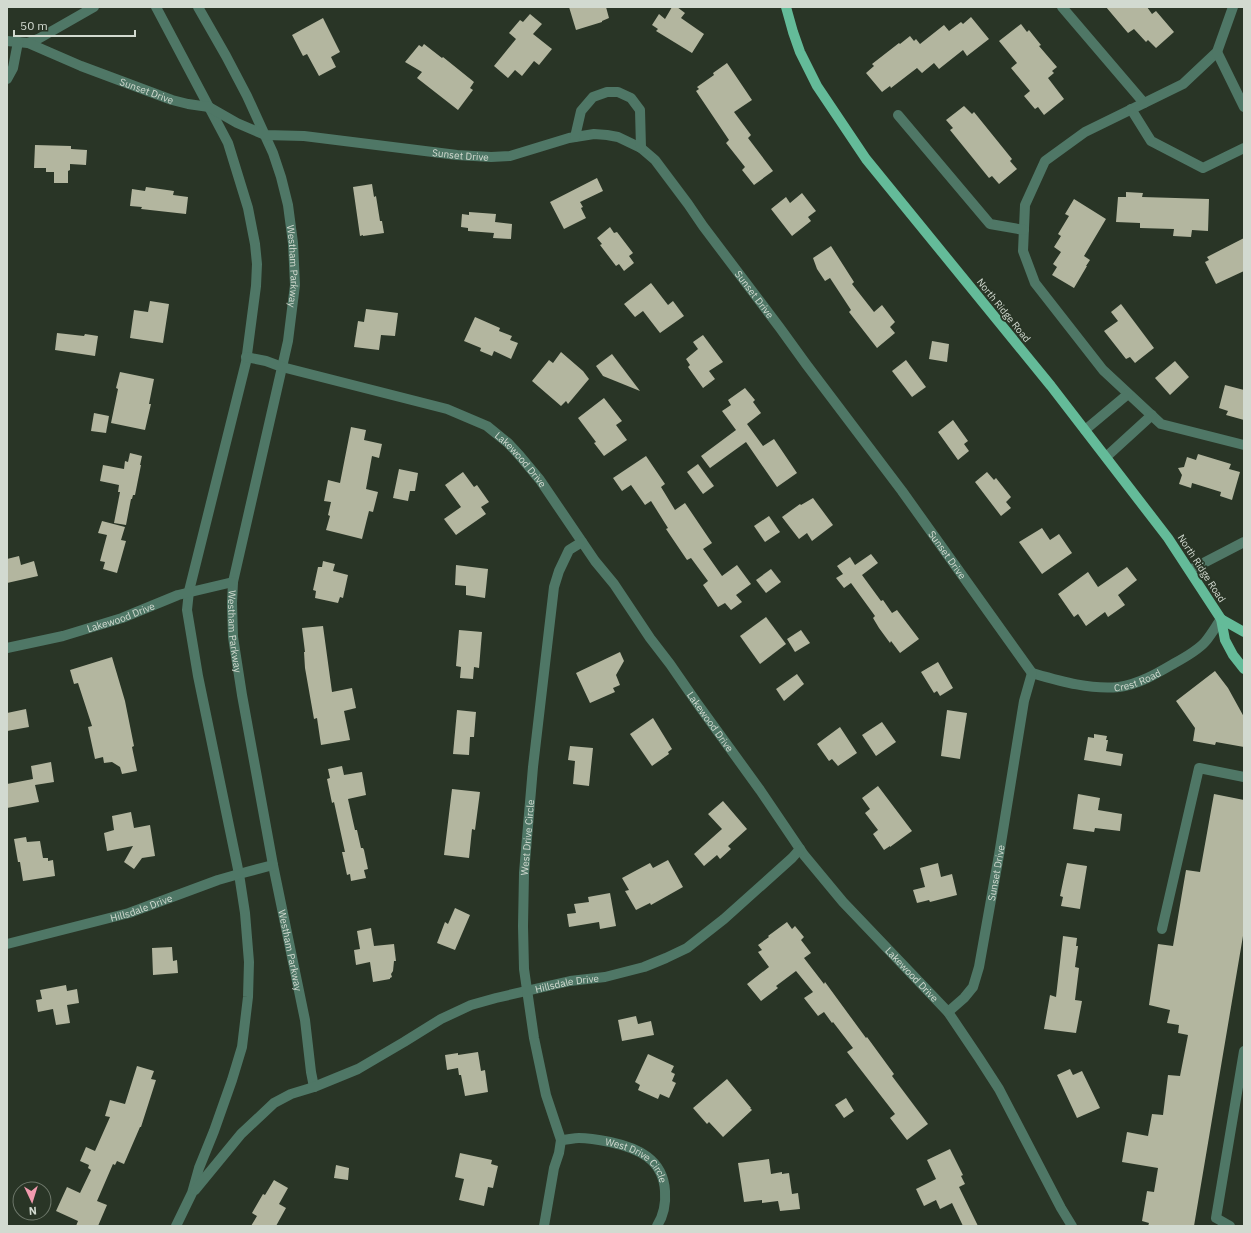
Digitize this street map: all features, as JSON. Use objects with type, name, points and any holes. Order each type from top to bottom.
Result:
[{"type":"main road","name":"North Ridge Road","points":[[786,7],[800,52],[816,86],[862,153],[1085,430],[1168,538],[1221,619],[1225,640],[1233,655],[1244,670]]},
{"type":"main road","name":"North Ridge Road","points":[[1221,619],[1244,632]]},
{"type":"street","points":[[7,41],[23,43],[38,39],[94,7]]},
{"type":"street","points":[[156,7],[228,143],[248,208],[257,264],[256,286],[246,357],[189,592],[187,610],[198,676],[239,874],[245,913],[249,962],[248,997],[242,1047],[232,1080],[199,1168],[192,1193],[176,1226]]},
{"type":"street","name":"Westham Parkway","points":[[198,7],[247,96],[273,153],[288,205],[293,244],[295,285],[288,341],[233,582],[232,604],[233,637],[242,695],[273,865],[305,1020],[314,1087]]},
{"type":"street","points":[[1062,7],[1144,103]]},
{"type":"street","points":[[1233,7],[1217,52],[1183,84],[1085,132],[1045,161],[1025,205],[1023,251],[1035,283],[1103,370],[1161,424],[1244,444]]},
{"type":"street","points":[[7,79],[23,43]]},
{"type":"street","name":"Sunset Drive","points":[[23,43],[172,100],[209,107],[237,123],[265,135],[304,136],[457,155],[491,157],[510,156],[575,137],[594,134],[607,134],[618,137],[641,148],[655,160],[902,491],[1032,673],[1024,701],[979,967],[973,987],[964,998],[948,1012]]},
{"type":"street","points":[[1217,52],[1244,107]]},
{"type":"street","points":[[575,137],[581,111],[593,97],[606,92],[618,92],[631,98],[640,110],[641,148]]},
{"type":"street","points":[[1131,109],[1151,141],[1203,168],[1244,148]]},
{"type":"street","points":[[898,115],[990,224],[1024,230]]},
{"type":"street","name":"Lakewood Drive","points":[[246,357],[447,408],[487,426],[508,443],[540,480],[595,561],[614,584],[650,638],[760,790],[800,849],[843,902],[948,1012],[999,1090],[1072,1226]]},
{"type":"street","points":[[1085,430],[1128,394]]},
{"type":"street","points":[[1106,458],[1152,415]]},
{"type":"street","name":"West Drive Circle","points":[[582,542],[569,550],[559,571],[554,587],[533,767],[524,873],[522,926],[524,968],[534,1038],[544,1088],[561,1140],[580,1138],[601,1140],[624,1145],[641,1151],[650,1158],[660,1171],[665,1186],[666,1202],[664,1214],[657,1226]]},
{"type":"street","points":[[1190,570],[1244,542]]},
{"type":"street","name":"Lakewood Drive","points":[[7,648],[63,636],[115,620],[178,595],[233,582]]},
{"type":"street","name":"Crest Road","points":[[1032,673],[1077,685],[1120,687],[1138,682],[1158,674],[1196,650],[1205,642],[1221,619]]},
{"type":"street","points":[[1162,929],[1199,768],[1244,777]]},
{"type":"street","name":"Hillsdale Drive","points":[[314,1087],[358,1069],[441,1019],[471,1005],[570,981],[605,977],[644,967],[687,948],[724,919],[792,858],[800,849]]},
{"type":"street","name":"Hillsdale Drive","points":[[7,944],[129,913],[218,880],[273,865]]},
{"type":"street","points":[[1230,1226],[1215,1222],[1244,1051]]},
{"type":"street","points":[[192,1193],[241,1134],[274,1103],[291,1094],[314,1087]]},
{"type":"street","points":[[544,1226],[554,1168],[559,1153],[561,1140]]},
{"type":"building","points":[[569,7],[606,7],[609,18],[602,22],[576,30]]},
{"type":"building","points":[[672,7],[677,7],[685,13],[681,18],[704,34],[692,53],[656,31],[658,29],[652,25],[659,14],[665,19]]},
{"type":"building","points":[[1106,7],[1147,7],[1152,14],[1156,11],[1174,32],[1156,48],[1148,40],[1146,42],[1134,29],[1128,33]]},
{"type":"building","points":[[530,14],[542,24],[533,34],[552,49],[539,65],[534,61],[522,76],[515,70],[508,78],[494,66],[516,39],[509,33],[520,20],[523,22]]},
{"type":"building","points":[[971,17],[989,39],[967,56],[963,50],[939,69],[934,63],[922,73],[917,68],[891,88],[890,86],[882,92],[866,73],[874,66],[872,64],[910,36],[914,41],[916,39],[920,44],[944,25],[949,31],[961,22],[963,24]]},
{"type":"building","points":[[323,18],[340,52],[331,57],[336,67],[319,76],[307,54],[303,56],[292,35]]},
{"type":"building","points":[[1021,24],[1027,32],[1029,30],[1041,45],[1039,46],[1057,67],[1052,71],[1054,73],[1048,78],[1064,99],[1044,115],[1038,107],[1035,109],[1024,96],[1030,91],[1011,68],[1017,63],[999,41]]},
{"type":"building","points":[[424,44],[474,82],[470,88],[473,90],[458,110],[417,78],[422,72],[405,62],[419,45],[422,47]]},
{"type":"building","points":[[727,63],[752,100],[734,112],[751,135],[748,138],[773,171],[754,185],[742,170],[745,167],[726,143],[729,140],[696,91],[699,89],[697,87],[714,75],[713,73]]},
{"type":"building","points":[[964,106],[972,114],[974,112],[1012,159],[1010,161],[1017,169],[999,184],[992,176],[989,178],[950,130],[953,128],[946,120]]},
{"type":"building","points":[[35,145],[71,146],[71,149],[87,150],[86,165],[70,164],[70,170],[68,171],[68,183],[54,183],[54,172],[46,172],[46,168],[34,168]]},
{"type":"building","points":[[597,178],[603,191],[580,202],[586,218],[564,229],[550,202]]},
{"type":"building","points":[[372,184],[384,233],[360,236],[353,187]]},
{"type":"building","points":[[146,187],[174,191],[173,195],[188,197],[186,214],[141,209],[142,207],[130,206],[132,189],[145,191]]},
{"type":"building","points":[[1126,192],[1143,193],[1142,197],[1209,199],[1208,231],[1192,230],[1191,237],[1173,236],[1174,229],[1140,228],[1140,223],[1116,222],[1118,197],[1126,197]]},
{"type":"building","points":[[802,193],[816,211],[808,217],[811,221],[792,236],[771,209],[786,197],[790,203]]},
{"type":"building","points":[[1074,199],[1106,219],[1084,256],[1090,260],[1074,288],[1052,275],[1057,267],[1053,264],[1061,252],[1054,247],[1061,236],[1058,234],[1069,216],[1065,214]]},
{"type":"building","points":[[469,212],[496,214],[495,222],[512,224],[511,239],[493,238],[494,233],[468,231],[468,228],[461,227],[462,214],[469,215]]},
{"type":"building","points":[[610,227],[614,233],[617,232],[633,253],[629,256],[634,263],[624,271],[619,264],[616,266],[600,245],[602,244],[597,238]]},
{"type":"building","points":[[1244,238],[1244,271],[1216,284],[1205,262],[1209,260],[1207,257]]},
{"type":"building","points":[[831,246],[854,282],[852,284],[874,312],[882,305],[895,322],[890,327],[895,333],[877,348],[849,312],[851,310],[830,278],[825,281],[817,269],[813,258]]},
{"type":"building","points":[[651,283],[668,305],[673,301],[684,316],[660,333],[643,311],[635,317],[624,304]]},
{"type":"building","points":[[150,301],[169,304],[163,343],[130,338],[134,310],[148,312]]},
{"type":"building","points":[[1121,304],[1154,348],[1135,363],[1130,357],[1126,359],[1104,331],[1118,321],[1111,312]]},
{"type":"building","points":[[366,309],[398,313],[395,336],[381,335],[379,350],[354,347],[358,321],[364,322]]},
{"type":"building","points":[[475,317],[500,328],[499,331],[512,336],[510,340],[518,343],[511,359],[494,351],[492,356],[480,351],[481,348],[464,341]]},
{"type":"building","points":[[57,333],[98,336],[95,356],[55,350]]},
{"type":"building","points":[[703,335],[723,362],[709,371],[715,379],[703,388],[688,367],[690,365],[686,359],[698,349],[693,342]]},
{"type":"building","points":[[932,341],[949,344],[947,362],[929,359]]},
{"type":"building","points":[[561,352],[583,371],[589,379],[568,404],[566,401],[561,406],[532,381],[549,360],[553,363]]},
{"type":"building","points":[[612,354],[640,391],[603,376],[596,366]]},
{"type":"building","points":[[906,360],[926,387],[912,397],[892,371]]},
{"type":"building","points":[[1175,361],[1189,377],[1170,395],[1155,378]]},
{"type":"building","points":[[120,372],[154,379],[149,404],[151,404],[145,430],[111,423]]},
{"type":"building","points":[[1225,385],[1244,390],[1244,420],[1226,415],[1228,411],[1219,408]]},
{"type":"building","points":[[745,388],[755,400],[753,402],[761,413],[747,424],[763,446],[774,439],[797,473],[777,487],[746,442],[710,468],[701,456],[736,430],[722,411],[731,405],[728,400]]},
{"type":"building","points":[[604,398],[622,421],[616,425],[627,440],[604,456],[594,443],[596,442],[578,418]]},
{"type":"building","points":[[94,413],[109,416],[106,433],[91,431]]},
{"type":"building","points":[[953,420],[968,441],[964,444],[969,451],[958,460],[938,432]]},
{"type":"building","points":[[351,427],[366,430],[364,440],[382,444],[379,458],[372,456],[366,489],[378,492],[373,512],[369,511],[362,539],[326,530],[330,516],[328,515],[331,502],[324,501],[328,480],[340,483]]},
{"type":"building","points":[[130,453],[142,456],[135,495],[133,495],[131,499],[126,525],[114,523],[120,492],[118,492],[119,485],[100,481],[103,465],[124,469],[125,461],[128,462]]},
{"type":"building","points":[[1198,454],[1231,464],[1229,469],[1240,472],[1232,500],[1220,496],[1221,492],[1192,483],[1191,488],[1179,484],[1182,475],[1178,468],[1184,467],[1187,457],[1196,460]]},
{"type":"building","points":[[646,456],[665,484],[661,487],[675,510],[685,503],[712,543],[703,549],[722,576],[737,565],[751,584],[736,595],[742,602],[731,610],[725,603],[718,607],[703,585],[708,581],[691,558],[687,560],[666,529],[668,528],[651,501],[645,505],[631,485],[622,491],[613,478]]},
{"type":"building","points":[[698,464],[714,486],[703,494],[687,472]]},
{"type":"building","points":[[399,469],[418,473],[415,491],[410,491],[408,501],[393,498]]},
{"type":"building","points":[[463,472],[474,487],[477,485],[489,502],[481,507],[486,514],[456,535],[444,519],[461,507],[445,485]]},
{"type":"building","points":[[987,472],[994,480],[996,478],[1011,497],[1006,502],[1011,508],[1001,516],[975,482]]},
{"type":"building","points":[[813,498],[833,525],[812,541],[807,533],[799,539],[782,517],[800,504],[801,505]]},
{"type":"building","points":[[769,516],[780,532],[765,542],[754,526]]},
{"type":"building","points":[[102,521],[125,527],[121,540],[126,541],[117,573],[103,569],[105,562],[100,561],[107,535],[98,533]]},
{"type":"building","points":[[1042,528],[1050,540],[1059,534],[1072,553],[1042,574],[1019,542]]},
{"type":"building","points":[[871,554],[878,563],[862,575],[881,601],[883,600],[892,613],[897,610],[919,639],[900,653],[891,641],[890,643],[879,628],[873,618],[875,616],[851,583],[844,588],[836,578],[843,574],[837,566],[850,557],[855,565]]},
{"type":"building","points":[[19,556],[21,565],[34,561],[38,576],[7,583],[7,559]]},
{"type":"building","points":[[323,561],[335,564],[333,571],[348,575],[343,598],[340,597],[338,603],[315,598],[316,591],[313,590],[318,567],[322,567]]},
{"type":"building","points":[[456,565],[488,569],[485,598],[466,595],[466,586],[455,585]]},
{"type":"building","points":[[1127,567],[1137,580],[1118,595],[1125,605],[1108,617],[1105,612],[1086,626],[1078,614],[1074,617],[1058,594],[1088,572],[1098,587]]},
{"type":"building","points":[[771,569],[781,582],[766,593],[756,580]]},
{"type":"building","points":[[766,617],[786,644],[760,664],[740,636]]},
{"type":"building","points":[[323,626],[332,692],[352,688],[356,708],[344,711],[350,740],[321,745],[317,718],[314,719],[305,668],[302,628]]},
{"type":"building","points":[[459,630],[482,632],[479,668],[474,667],[473,679],[460,678],[461,667],[456,666]]},
{"type":"building","points":[[801,630],[810,643],[795,652],[787,639]]},
{"type":"building","points":[[620,652],[624,661],[616,675],[620,685],[613,688],[615,692],[590,703],[576,673]]},
{"type":"building","points":[[112,657],[125,701],[134,746],[132,747],[137,771],[122,774],[120,767],[112,762],[104,763],[103,757],[95,759],[88,727],[92,726],[78,683],[74,684],[70,670]]},
{"type":"building","points":[[938,662],[953,688],[940,696],[937,691],[934,693],[921,672]]},
{"type":"building","points":[[1215,671],[1228,688],[1244,717],[1244,747],[1216,742],[1215,745],[1193,741],[1195,728],[1176,701]]},
{"type":"building","points":[[797,674],[804,684],[784,701],[776,689]]},
{"type":"building","points":[[26,709],[29,727],[7,731],[7,713]]},
{"type":"building","points":[[457,710],[476,712],[474,737],[470,737],[469,755],[453,754]]},
{"type":"building","points":[[947,710],[967,713],[960,759],[941,756]]},
{"type":"building","points":[[653,718],[672,749],[668,752],[669,754],[652,766],[630,734]]},
{"type":"building","points":[[882,722],[896,742],[876,756],[862,735]]},
{"type":"building","points":[[840,727],[857,753],[838,766],[832,759],[829,761],[817,744]]},
{"type":"building","points":[[1094,734],[1107,736],[1106,740],[1108,740],[1106,751],[1123,754],[1121,766],[1084,760],[1088,737],[1094,738]]},
{"type":"building","points":[[570,746],[593,748],[589,786],[573,784],[575,761],[568,760]]},
{"type":"building","points":[[51,762],[54,782],[35,785],[39,802],[7,808],[7,784],[33,779],[31,766]]},
{"type":"building","points":[[342,766],[344,775],[362,772],[366,795],[348,799],[355,830],[357,830],[361,848],[364,850],[368,869],[364,870],[366,878],[351,881],[350,874],[347,875],[342,852],[345,852],[334,802],[332,803],[327,779],[330,778],[328,769]]},
{"type":"building","points":[[878,786],[912,831],[884,850],[873,834],[878,830],[865,813],[870,809],[862,798]]},
{"type":"building","points":[[452,789],[480,792],[475,830],[472,829],[469,858],[444,855]]},
{"type":"building","points":[[1078,794],[1100,798],[1098,810],[1122,814],[1120,831],[1095,828],[1094,832],[1073,829]]},
{"type":"building","points":[[1214,794],[1244,800],[1244,930],[1194,1226],[1148,1226],[1149,1223],[1142,1221],[1147,1191],[1154,1192],[1158,1168],[1122,1162],[1127,1132],[1148,1136],[1152,1114],[1163,1115],[1168,1075],[1180,1076],[1188,1035],[1178,1033],[1179,1025],[1167,1023],[1170,1010],[1149,1005],[1158,944],[1173,946],[1186,870],[1200,872]]},
{"type":"building","points":[[723,801],[747,829],[728,846],[731,849],[720,859],[717,855],[704,866],[694,854],[722,829],[708,814]]},
{"type":"building","points":[[131,812],[134,828],[150,825],[155,856],[142,858],[134,869],[124,862],[133,846],[107,851],[104,833],[114,830],[112,816]]},
{"type":"building","points":[[26,837],[27,842],[40,841],[43,858],[48,858],[48,861],[53,860],[55,876],[23,881],[14,839]]},
{"type":"building","points":[[668,860],[683,887],[651,905],[650,903],[636,910],[625,891],[629,890],[622,878],[650,863],[653,868]]},
{"type":"building","points":[[938,863],[941,877],[952,874],[957,895],[930,902],[929,900],[917,903],[913,890],[925,887],[920,868]]},
{"type":"building","points":[[1067,863],[1087,866],[1080,909],[1061,906],[1063,897],[1060,896]]},
{"type":"building","points":[[610,893],[616,926],[600,929],[599,922],[569,927],[567,914],[576,913],[574,904],[589,902],[588,897]]},
{"type":"building","points":[[455,908],[470,915],[455,950],[437,943],[445,922],[448,924]]},
{"type":"building","points":[[787,922],[792,929],[795,926],[804,937],[801,940],[811,953],[804,958],[824,984],[825,982],[866,1038],[867,1037],[894,1074],[892,1076],[928,1124],[907,1140],[890,1118],[895,1114],[847,1052],[853,1048],[824,1012],[818,1016],[804,998],[813,992],[796,971],[776,986],[778,988],[761,1001],[747,984],[769,967],[758,952],[762,950],[758,945]]},
{"type":"building","points":[[371,928],[374,946],[394,944],[396,961],[394,961],[393,971],[391,974],[392,977],[390,979],[373,982],[370,962],[356,965],[354,950],[360,949],[357,931]]},
{"type":"building","points":[[1063,936],[1077,938],[1076,946],[1078,946],[1075,967],[1079,968],[1075,1000],[1082,1001],[1076,1033],[1044,1029],[1050,995],[1056,997]]},
{"type":"building","points":[[172,947],[173,961],[177,960],[178,973],[153,975],[152,948]]},
{"type":"building","points":[[66,985],[67,991],[77,989],[79,1003],[67,1005],[70,1023],[56,1025],[53,1009],[38,1012],[36,1000],[42,999],[40,990]]},
{"type":"building","points":[[636,1016],[638,1024],[651,1021],[654,1035],[622,1041],[618,1020]]},
{"type":"building","points":[[478,1052],[481,1071],[485,1070],[488,1092],[465,1096],[461,1075],[459,1075],[458,1068],[447,1070],[445,1055]]},
{"type":"building","points":[[648,1054],[674,1066],[671,1072],[675,1074],[672,1081],[676,1083],[669,1098],[660,1094],[658,1099],[638,1090],[640,1085],[635,1082]]},
{"type":"building","points":[[137,1066],[154,1071],[151,1079],[156,1080],[141,1127],[124,1164],[117,1161],[115,1165],[113,1164],[97,1201],[107,1205],[98,1226],[76,1226],[78,1221],[56,1211],[67,1187],[80,1193],[91,1170],[88,1168],[89,1165],[80,1161],[86,1147],[95,1151],[110,1117],[105,1116],[110,1100],[125,1104]]},
{"type":"building","points":[[1070,1069],[1073,1075],[1082,1071],[1100,1108],[1077,1118],[1057,1075]]},
{"type":"building","points":[[727,1079],[752,1110],[723,1137],[709,1122],[707,1124],[693,1108]]},
{"type":"building","points":[[846,1098],[854,1111],[844,1118],[835,1105]]},
{"type":"building","points":[[950,1149],[963,1175],[961,1176],[965,1184],[959,1187],[978,1226],[963,1226],[952,1203],[940,1209],[936,1200],[924,1206],[916,1189],[936,1179],[927,1160]]},
{"type":"building","points":[[460,1153],[492,1160],[491,1164],[498,1166],[493,1188],[488,1187],[484,1206],[459,1200],[464,1179],[455,1177]]},
{"type":"building","points":[[769,1159],[771,1174],[782,1172],[782,1174],[789,1173],[792,1194],[798,1193],[800,1209],[780,1211],[778,1201],[762,1203],[762,1200],[744,1202],[738,1163]]},
{"type":"building","points":[[336,1165],[349,1168],[348,1180],[334,1178]]},
{"type":"building","points":[[274,1180],[288,1188],[279,1204],[286,1208],[276,1226],[251,1226],[257,1216],[252,1213],[263,1194],[265,1195]]}]
